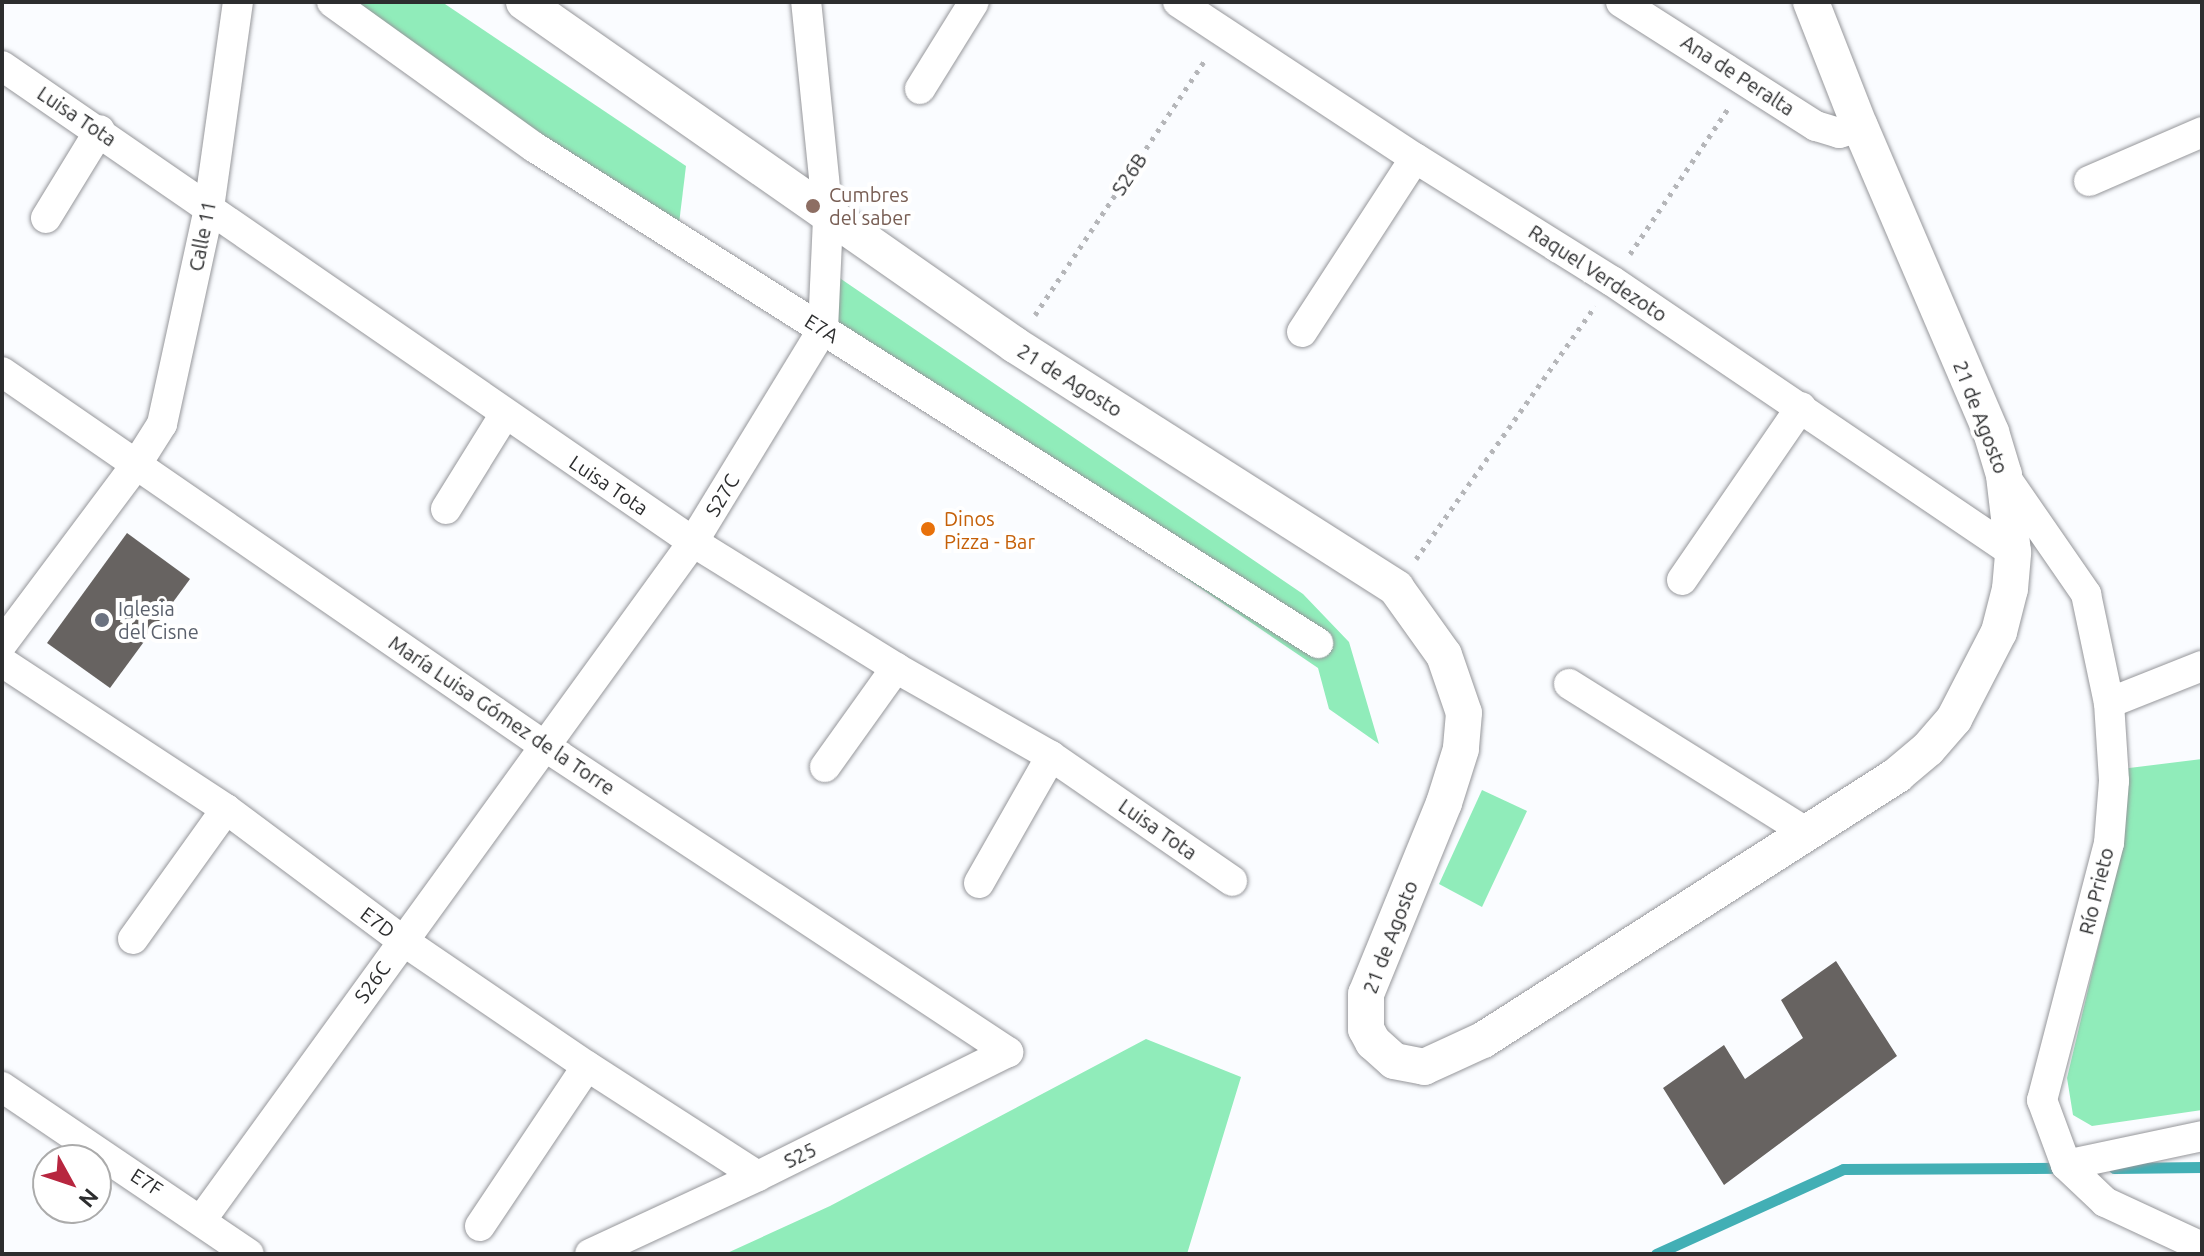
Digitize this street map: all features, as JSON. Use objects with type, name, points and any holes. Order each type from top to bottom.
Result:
[{"type":"street","name":"Calle 11","points":[[2,644],[138,462],[162,424],[209,208],[238,2]]},
{"type":"street","name":"E7A","points":[[332,2],[534,147],[1318,643]]},
{"type":"street","name":"21 de Agosto","points":[[524,2],[1015,345],[1396,588],[1444,655],[1464,713],[1461,749],[1444,803],[1366,994],[1366,1029],[1383,1054],[1394,1061],[1424,1067],[1483,1040],[1897,775],[1928,749],[1954,719],[1999,632],[2010,589],[2013,552],[2004,475],[1991,432],[1860,127],[1811,2]]},
{"type":"street","name":"S27C","points":[[546,747],[693,542],[823,329],[828,217],[806,2]]},
{"type":"street","points":[[920,89],[974,2]]},
{"type":"street","name":"Raquel Verdezoto","points":[[1178,2],[1415,158],[1612,281],[2013,552]]},
{"type":"street","name":"Ana de Peralta","points":[[1621,2],[1748,79],[1816,126],[1839,133],[1860,127]]},
{"type":"street","name":"Luisa Tota","points":[[2,66],[100,130],[693,542],[896,668],[1051,756],[1232,881]]},
{"type":"street","points":[[46,218],[100,130]]},
{"type":"street","points":[[2089,181],[2202,132]]},
{"type":"street","points":[[1302,332],[1415,158]]},
{"type":"street","name":"María Luisa Gómez de la Torre","points":[[2,372],[138,462],[546,747],[1008,1052]]},
{"type":"street","points":[[1682,580],[1801,407]]},
{"type":"street","points":[[446,509],[505,414]]},
{"type":"street","name":"Río Prieto","points":[[2004,475],[2086,594],[2109,703],[2114,781],[2109,843],[2042,1100],[2066,1165],[2105,1202],[2197,1248]]},
{"type":"street","name":"E7D","points":[[2,662],[226,809],[402,940],[587,1066],[758,1176]]},
{"type":"street","points":[[2109,703],[2202,666]]},
{"type":"street","points":[[825,767],[896,668]]},
{"type":"street","points":[[1569,684],[1809,834]]},
{"type":"street","name":"S26C","points":[[202,1219],[402,940],[546,747]]},
{"type":"street","points":[[979,883],[1051,756]]},
{"type":"street","points":[[133,939],[226,809]]},
{"type":"street","name":"S25","points":[[590,1254],[758,1176],[1008,1052]]},
{"type":"street","points":[[480,1226],[587,1066]]},
{"type":"street","name":"E7F","points":[[2,1087],[202,1219],[249,1254]]},
{"type":"street","points":[[2066,1165],[2202,1136]]},
{"type":"path","name":"S26B","points":[[1015,345],[1224,31]]},
{"type":"path","points":[[1396,588],[1612,281],[1748,79]]},
{"type":"green space","points":[[339,2],[442,2],[686,166],[677,240]]},
{"type":"green space","points":[[822,266],[1303,594],[1349,642],[1379,744],[1329,709],[1318,668],[835,340]]},
{"type":"green space","points":[[2202,759],[2202,1110],[2092,1126],[2073,1115],[2067,1078],[2121,851],[2113,770]]},
{"type":"green space","points":[[1482,790],[1527,811],[1482,907],[1439,884]]},
{"type":"green space","points":[[1146,1039],[1241,1077],[1187,1254],[725,1254],[830,1206]]},
{"type":"building","points":[[127,533],[190,579],[110,688],[47,643]]},
{"type":"building","points":[[1836,961],[1897,1056],[1724,1185],[1663,1088],[1724,1045],[1745,1079],[1803,1038],[1781,1000]]},
{"type":"waterway","points":[[2114,1168],[2202,1167]]},
{"type":"waterway","points":[[1656,1254],[1843,1169],[2065,1168]]},
{"type":"place","name":"Cumbres del saber","points":[[813,206]]},
{"type":"place","name":"Dinos Pizza - Bar","points":[[928,529]]},
{"type":"place","name":"Iglesia del Cisne","points":[[102,620]]}]
